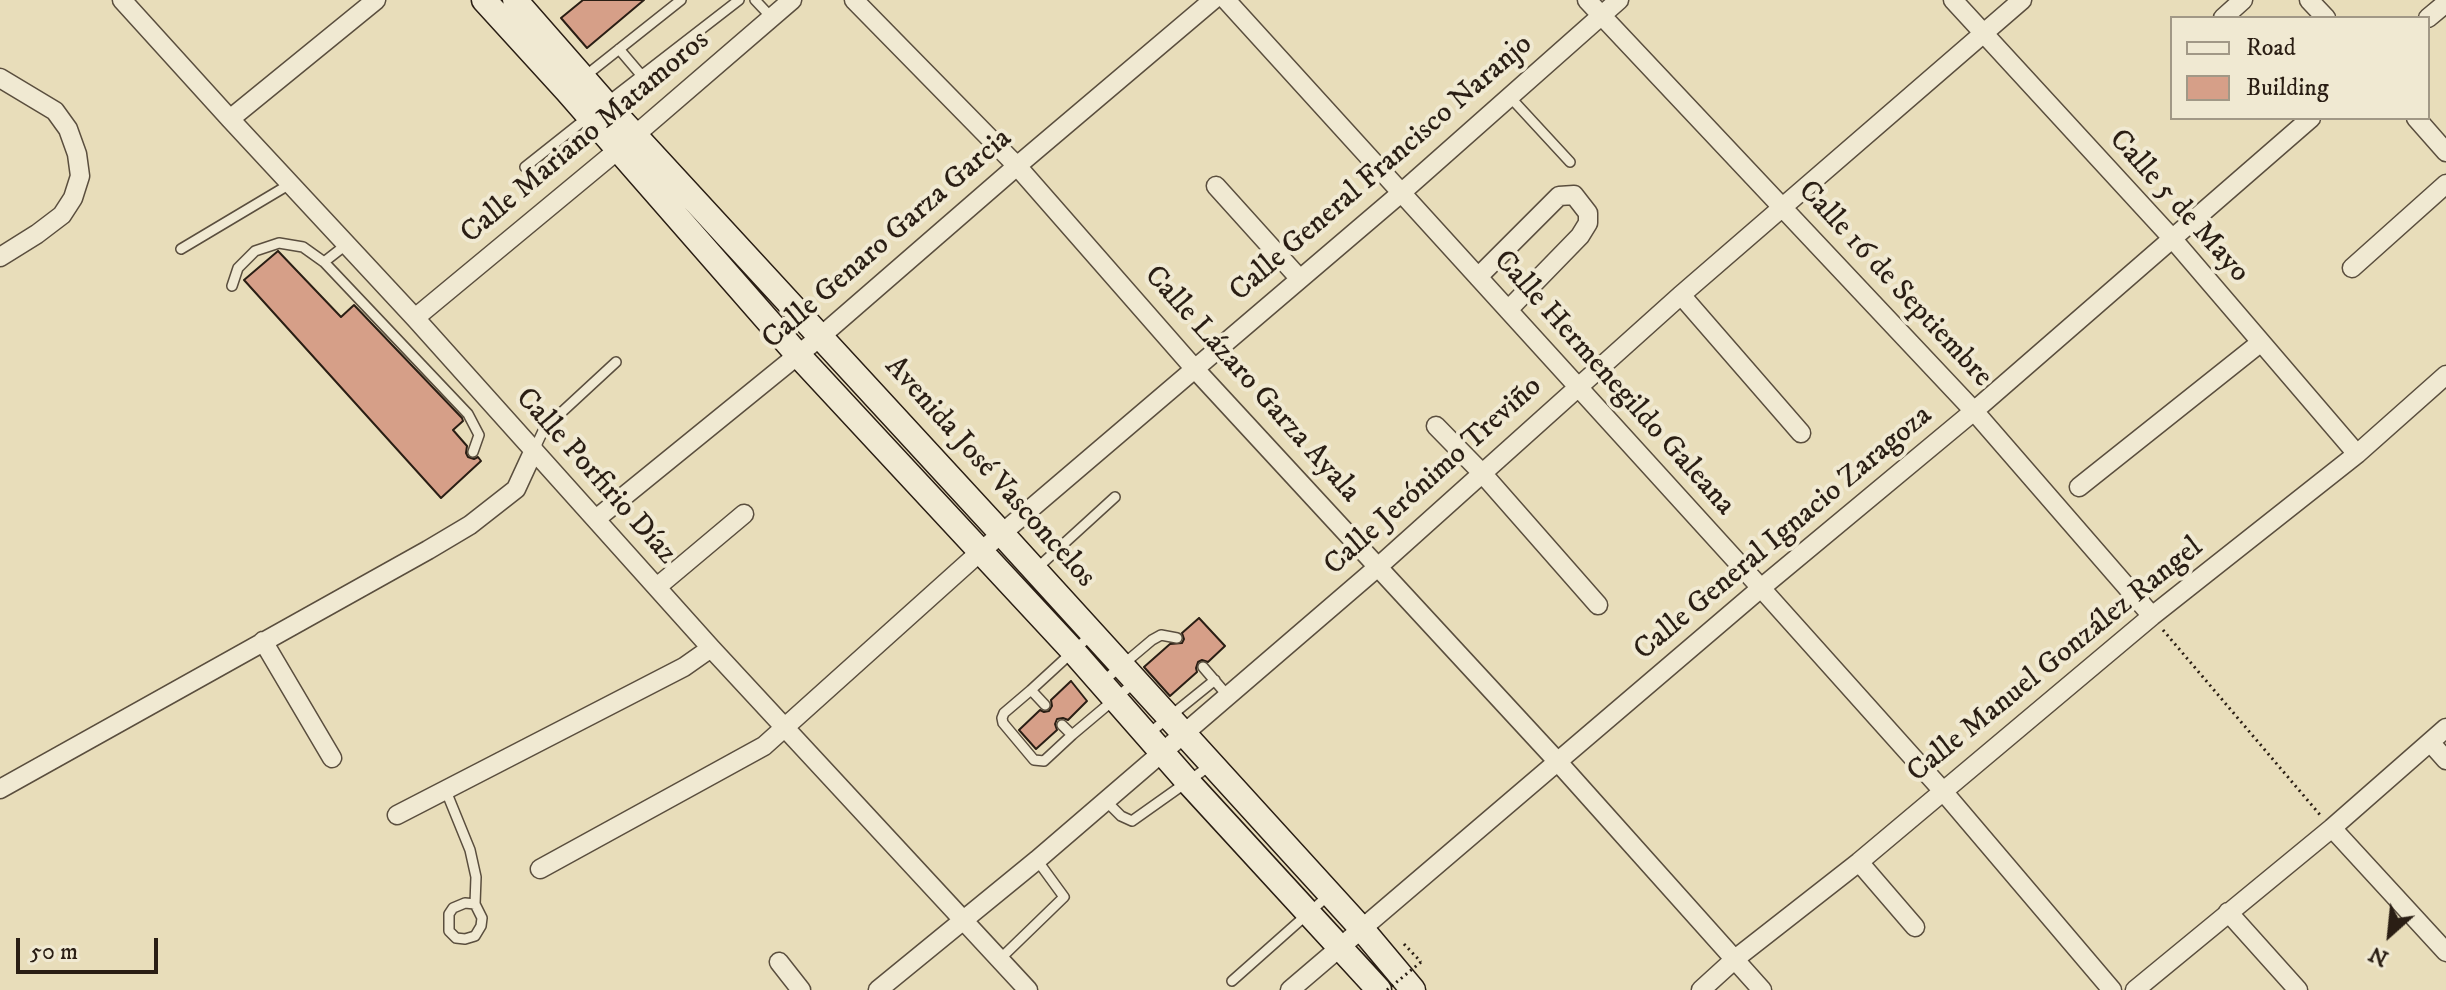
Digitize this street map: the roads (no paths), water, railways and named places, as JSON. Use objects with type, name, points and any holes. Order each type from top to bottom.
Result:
[{"type":"main road","name":"Avenida José Vasconcelos","points":[[484,0],[575,84],[627,142],[820,337],[1361,928],[1413,990]]},
{"type":"main road","name":"Avenida José Vasconcelos","points":[[515,0],[575,84]]},
{"type":"main road","name":"Avenida José Vasconcelos","points":[[627,142],[798,355],[1073,651],[1188,782],[1379,990]]},
{"type":"street","name":"Calle Porfirio Díaz","points":[[122,0],[415,318],[711,648],[1028,990]]},
{"type":"street","points":[[230,119],[376,0]]},
{"type":"street","name":"Calle Mariano Matamoros","points":[[415,318],[792,0]]},
{"type":"street","name":"Calle Lázaro Garza Ayala","points":[[854,0],[1017,166],[1194,368],[1558,762],[1762,990]]},
{"type":"street","name":"Calle Genaro Garza Garcia","points":[[596,519],[820,337],[1213,0]]},
{"type":"street","name":"Calle Hermenegildo Galeana","points":[[1226,0],[1579,385],[1942,790],[2112,990]]},
{"type":"street","name":"Calle 16 de Septiembre","points":[[1587,0],[1974,411],[2152,616]]},
{"type":"street","name":"Calle General Francisco Naranjo","points":[[540,869],[764,746],[980,552],[1401,193],[1619,0]]},
{"type":"street","name":"Calle 5 de Mayo","points":[[1953,0],[2171,237],[2357,454]]},
{"type":"street","name":"Calle Jerónimo Treviño","points":[[878,990],[963,922],[1105,800],[1154,744],[1175,726],[1379,566],[1681,295],[2022,0]]},
{"type":"street","points":[[2225,16],[2243,0]]},
{"type":"street","points":[[2309,0],[2324,16]]},
{"type":"street","points":[[2430,16],[2446,3]]},
{"type":"street","points":[[0,78],[55,111],[68,129],[77,154],[80,176],[73,198],[62,215],[0,257]]},
{"type":"street","name":"Calle General Ignacio Zaragoza","points":[[1290,990],[1761,588],[1974,411],[2309,120]]},
{"type":"street","points":[[2418,120],[2446,152]]},
{"type":"street","points":[[2352,268],[2446,184]]},
{"type":"street","points":[[1216,186],[1299,278]]},
{"type":"street","points":[[1478,277],[1559,196],[1574,195],[1588,213],[1588,223],[1580,236],[1508,310]]},
{"type":"street","points":[[1681,295],[1801,433]]},
{"type":"street","points":[[2079,487],[2260,343]]},
{"type":"street","name":"Calle Manuel González Rangel","points":[[1701,990],[2152,616],[2357,454],[2446,375]]},
{"type":"street","points":[[1436,426],[1482,473],[1598,605]]},
{"type":"street","points":[[0,789],[470,525],[516,489],[534,450]]},
{"type":"street","points":[[657,587],[744,514]]},
{"type":"street","points":[[263,641],[332,758]]},
{"type":"street","points":[[397,815],[684,667],[711,648]]},
{"type":"street","points":[[2135,990],[2332,828],[2446,728]]},
{"type":"street","points":[[2430,742],[2446,760]]},
{"type":"street","points":[[2332,828],[2446,952]]},
{"type":"street","points":[[1859,862],[1915,927]]},
{"type":"street","points":[[2228,912],[2298,990]]},
{"type":"street","points":[[779,962],[801,990]]},
{"type":"lane","points":[[575,84],[681,0]]},
{"type":"lane","points":[[525,167],[739,0]]},
{"type":"lane","points":[[755,0],[771,17]]},
{"type":"lane","points":[[619,49],[642,76]]},
{"type":"lane","points":[[1510,97],[1570,162]]},
{"type":"lane","points":[[181,249],[290,184]]},
{"type":"lane","points":[[232,286],[238,268],[255,251],[279,243],[303,247],[324,262],[468,414],[479,435],[473,452]]},
{"type":"lane","points":[[324,262],[347,244]]},
{"type":"lane","points":[[534,450],[550,423],[616,362]]},
{"type":"lane","points":[[451,395],[470,379]]},
{"type":"lane","points":[[1014,589],[1115,497]]},
{"type":"lane","points":[[1092,634],[1004,713],[1003,723],[1034,760],[1044,761],[1072,735],[1108,691],[1128,674],[1152,640],[1161,635],[1177,638]]},
{"type":"lane","points":[[1203,667],[1221,688]]},
{"type":"lane","points":[[1108,691],[1128,674]]},
{"type":"lane","points":[[1031,690],[1045,705]]},
{"type":"lane","points":[[1062,725],[1072,735]]},
{"type":"lane","points":[[1105,800],[1121,816],[1132,821],[1211,765]]},
{"type":"lane","points":[[446,791],[475,869],[475,904]]},
{"type":"lane","points":[[999,960],[1064,897],[1037,860]]},
{"type":"lane","points":[[1232,981],[1330,894]]}]
